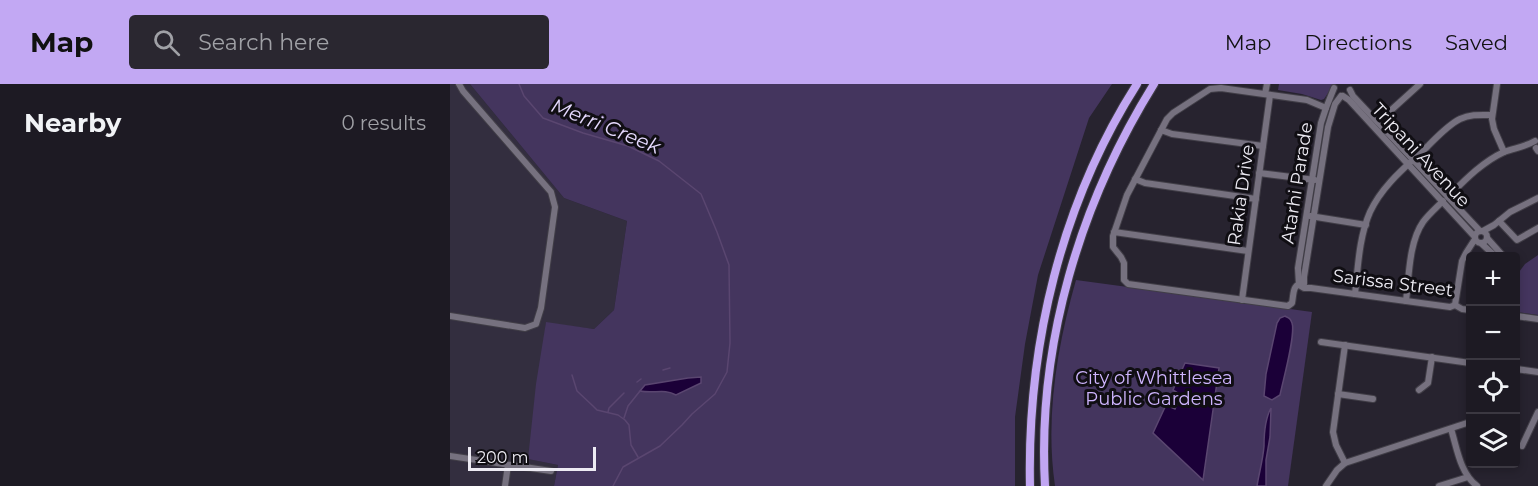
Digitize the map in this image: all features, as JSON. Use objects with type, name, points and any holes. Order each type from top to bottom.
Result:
[{"type":"highway","points":[[1030,486],[1031,424],[1036,363],[1052,283],[1070,225],[1092,170],[1118,116],[1137,84]]},
{"type":"highway","points":[[1045,486],[1045,423],[1051,364],[1069,273],[1088,216],[1107,170],[1154,84]]},
{"type":"street","points":[[450,316],[525,328],[536,324],[541,308],[555,207],[551,192],[459,84]]},
{"type":"street","name":"Rakia Drive","points":[[1242,300],[1263,147],[1267,84]]},
{"type":"street","points":[[1378,122],[1420,84]]},
{"type":"street","points":[[1497,84],[1492,115],[1494,129],[1504,152]]},
{"type":"street","name":"Tripani Avenue","points":[[1334,86],[1336,93],[1349,100],[1411,162],[1481,237],[1492,252]]},
{"type":"street","name":"Atarhi Parade","points":[[1316,180],[1322,123],[1334,86]]},
{"type":"street","points":[[1342,96],[1347,94],[1350,86]]},
{"type":"street","name":"Tripani Avenue","points":[[1350,86],[1353,96],[1411,162]]},
{"type":"street","points":[[1301,284],[1294,293],[1290,305],[1126,283],[1124,263],[1112,244],[1124,201],[1161,130],[1171,115],[1210,89],[1234,87],[1307,100],[1326,108]]},
{"type":"street","name":"Atarhi Parade","points":[[1301,284],[1304,277],[1316,180],[1330,115],[1336,101],[1342,96]]},
{"type":"street","points":[[1355,294],[1366,225],[1380,195],[1391,180],[1457,121],[1473,115],[1492,115]]},
{"type":"street","points":[[1161,130],[1172,134],[1263,147]]},
{"type":"street","points":[[1406,301],[1413,248],[1417,233],[1424,221],[1479,168],[1504,152],[1537,144]]},
{"type":"street","points":[[1259,173],[1316,180]]},
{"type":"street","points":[[1135,179],[1145,183],[1256,199]]},
{"type":"street","points":[[1455,304],[1462,261],[1469,249],[1496,223],[1517,208],[1536,199]]},
{"type":"street","points":[[1310,216],[1366,225]]},
{"type":"street","points":[[1496,223],[1517,240],[1538,228]]},
{"type":"street","points":[[1114,232],[1248,251]]},
{"type":"street","name":"Tripani Avenue","points":[[1481,237],[1498,252]]},
{"type":"street","name":"Sarissa Street","points":[[1301,284],[1321,292],[1355,294],[1450,307],[1455,304],[1466,310]]},
{"type":"street","points":[[1520,317],[1538,319]]},
{"type":"street","points":[[1321,342],[1466,362]]},
{"type":"street","points":[[1345,345],[1334,436],[1345,463]]},
{"type":"street","points":[[1419,390],[1428,383],[1432,357]]},
{"type":"street","points":[[1520,370],[1538,372]]},
{"type":"street","points":[[1338,394],[1373,399]]},
{"type":"street","points":[[1522,446],[1538,411]]},
{"type":"street","points":[[1326,486],[1331,477],[1345,463],[1466,423]]},
{"type":"street","points":[[1451,429],[1468,477],[1477,486]]},
{"type":"street","points":[[450,456],[551,471]]},
{"type":"street","points":[[505,486],[508,465]]},
{"type":"street","points":[[1439,486],[1468,477]]},
{"type":"shaded area","points":[[450,84],[470,84],[564,198],[627,221],[614,310],[594,329],[546,323],[529,459],[558,465],[554,486],[450,486]]},
{"type":"shaded area","points":[[1285,316],[1292,323],[1291,347],[1280,395],[1272,400],[1264,396],[1266,374],[1277,323]]},
{"type":"shaded area","points":[[1185,363],[1219,368],[1203,480],[1153,433],[1166,405],[1175,409],[1181,395],[1173,390]]},
{"type":"shaded area","points":[[701,377],[701,383],[676,395],[667,392],[640,391],[645,385]]},
{"type":"shaded area","points":[[1271,408],[1266,486],[1257,486],[1265,427]]},
{"type":"green space","points":[[470,84],[1112,84],[1089,118],[1038,275],[1025,344],[1015,417],[1015,486],[554,486],[558,465],[528,459],[536,384],[546,322],[594,329],[614,310],[627,221],[564,198]]},
{"type":"green space","points":[[1279,84],[1334,84],[1321,100],[1278,90]]},
{"type":"green space","points":[[1538,255],[1538,315],[1520,313],[1520,271]]},
{"type":"green space","name":"City of Whittlesea Public Gardens","points":[[1076,280],[1312,312],[1288,486],[1055,486],[1051,434],[1052,408],[1058,356]]},
{"type":"waterway","name":"Merri Creek","points":[[519,84],[524,96],[543,118],[628,146],[659,161],[701,194],[729,265],[730,343],[727,372],[715,394],[660,446],[623,467],[613,486]]},
{"type":"waterway","points":[[663,370],[670,368]]},
{"type":"waterway","points":[[572,375],[577,391],[597,410],[618,415],[625,420],[629,425],[631,445],[638,457]]},
{"type":"waterway","points":[[637,382],[641,379]]},
{"type":"waterway","points":[[624,418],[628,406],[640,391]]},
{"type":"waterway","points":[[608,412],[609,408],[624,393]]}]
